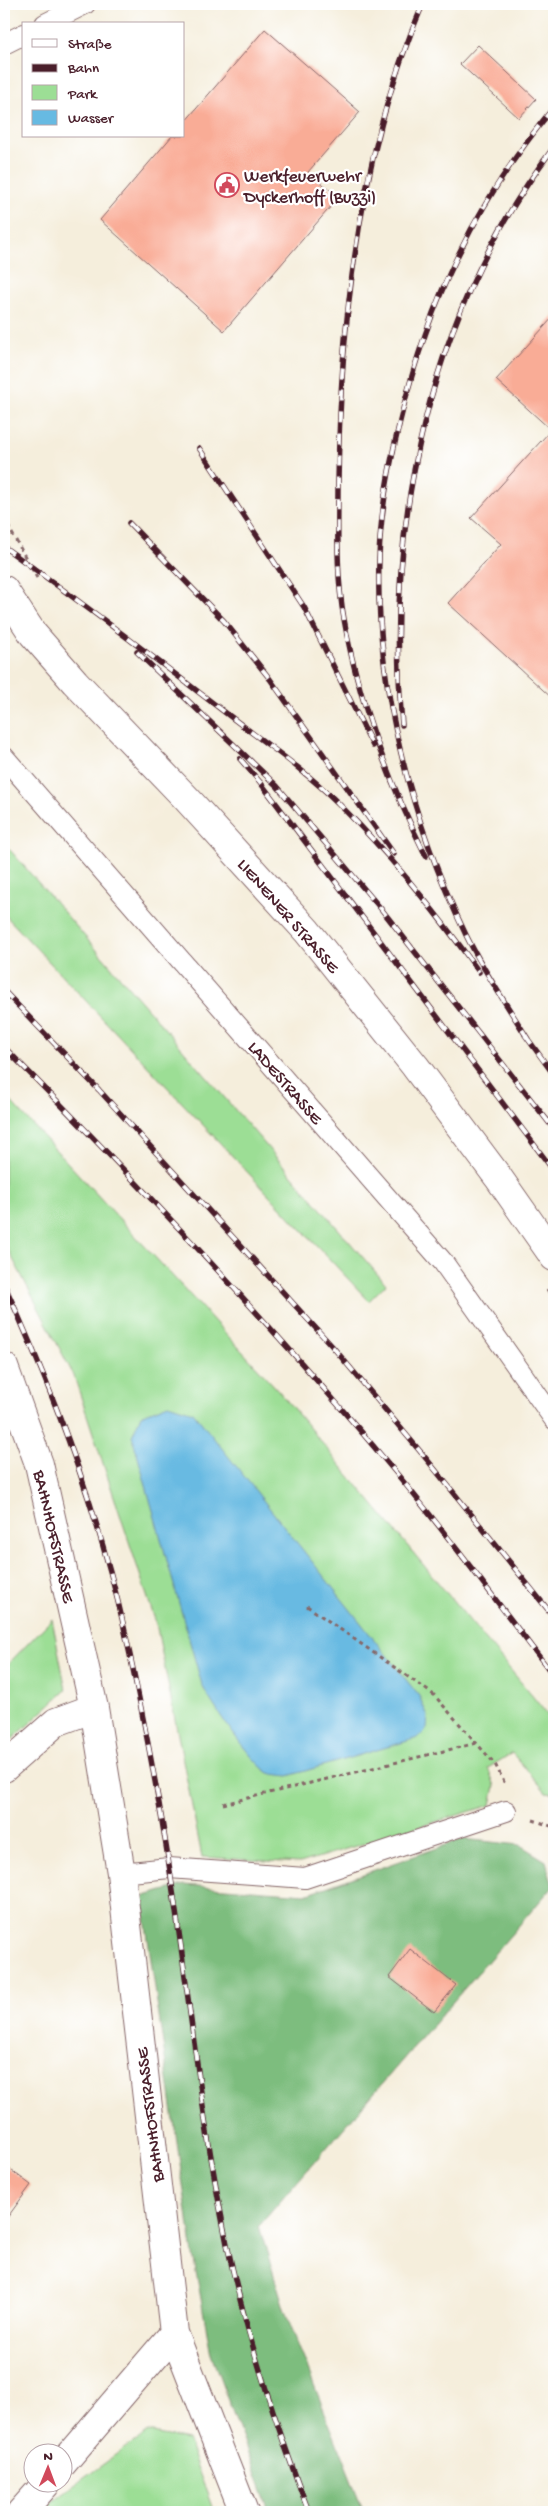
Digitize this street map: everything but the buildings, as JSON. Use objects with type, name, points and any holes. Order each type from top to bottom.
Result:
[{"type":"street","name":"LIENENER STRASSE","points":[[4,590],[33,634],[75,682],[187,799],[307,932],[421,1074],[498,1177],[554,1257]]},
{"type":"street","name":"BAHNHOFSTRASSE","points":[[4,1367],[39,1464],[94,1708],[121,1874],[174,2333],[244,2512]]},
{"type":"street","points":[[4,1768],[56,1722],[94,1708]]},
{"type":"street","points":[[72,2452],[174,2333]]},
{"type":"street","points":[[21,2512],[37,2494]]},
{"type":"lane","points":[[49,22],[85,4]]},
{"type":"lane","points":[[4,44],[22,35]]},
{"type":"lane","name":"LADESTRASSE","points":[[4,757],[443,1262],[554,1419]]},
{"type":"lane","points":[[121,1874],[169,1868],[305,1878],[506,1811]]},
{"type":"path","points":[[307,1606],[434,1695],[495,1764],[506,1786],[506,1811]]},
{"type":"path","points":[[223,1804],[477,1743]]},
{"type":"green space","points":[[4,843],[386,1284],[369,1301],[4,914]]},
{"type":"green space","points":[[4,1094],[278,1390],[554,1723],[554,1793],[546,1792],[512,1753],[488,1768],[495,1786],[491,1805],[300,1863],[202,1857],[156,1623],[74,1376],[4,1242]]},
{"type":"green space","points":[[52,1619],[66,1690],[4,1747],[4,1668]]},
{"type":"green space","points":[[463,1839],[520,1845],[546,1861],[553,1886],[259,2226],[285,2311],[364,2512],[270,2512],[211,2354],[193,2255],[142,1897],[184,1885],[306,1894]]},
{"type":"green space","points":[[148,2432],[187,2440],[214,2512],[44,2512],[62,2494],[72,2494],[72,2487]]},
{"type":"water","points":[[168,1404],[193,1412],[419,1696],[428,1716],[427,1729],[418,1738],[288,1776],[269,1773],[261,1767],[232,1732],[202,1685],[132,1436],[141,1415]]},
{"type":"railway","points":[[423,4],[401,60],[383,118],[357,239],[343,362],[338,534],[341,602],[350,649],[366,710],[387,770],[426,856]]},
{"type":"railway","points":[[528,1039],[488,975],[466,935],[429,847],[414,800],[401,752],[383,656],[379,607],[379,560],[383,507],[389,472],[396,438],[425,334],[458,255],[478,217],[526,143],[554,107]]},
{"type":"railway","points":[[402,725],[399,649],[401,572],[410,496],[425,421],[446,348],[475,278],[511,211],[554,147]]},
{"type":"railway","points":[[199,448],[304,607],[373,746]]},
{"type":"railway","points":[[129,523],[224,621],[270,679],[394,854]]},
{"type":"railway","points":[[4,547],[139,646],[311,778],[339,804],[395,864],[447,928],[479,972]]},
{"type":"railway","points":[[137,652],[277,786],[382,910],[554,1129]]},
{"type":"railway","points":[[240,759],[260,782],[554,1171]]},
{"type":"railway","points":[[4,991],[99,1090],[332,1346],[429,1462],[554,1617]]},
{"type":"railway","points":[[525,1035],[554,1075]]},
{"type":"railway","points":[[4,1047],[205,1256],[302,1364],[397,1474],[554,1676]]},
{"type":"railway","points":[[4,1284],[40,1367],[73,1452],[101,1539],[124,1627],[162,1821],[208,2139],[227,2244],[243,2312],[263,2380],[309,2512]]},
{"type":"place","name":"Werkfeuerwehr Dyckerhoff (Buzzi)","points":[[227,185]]}]
